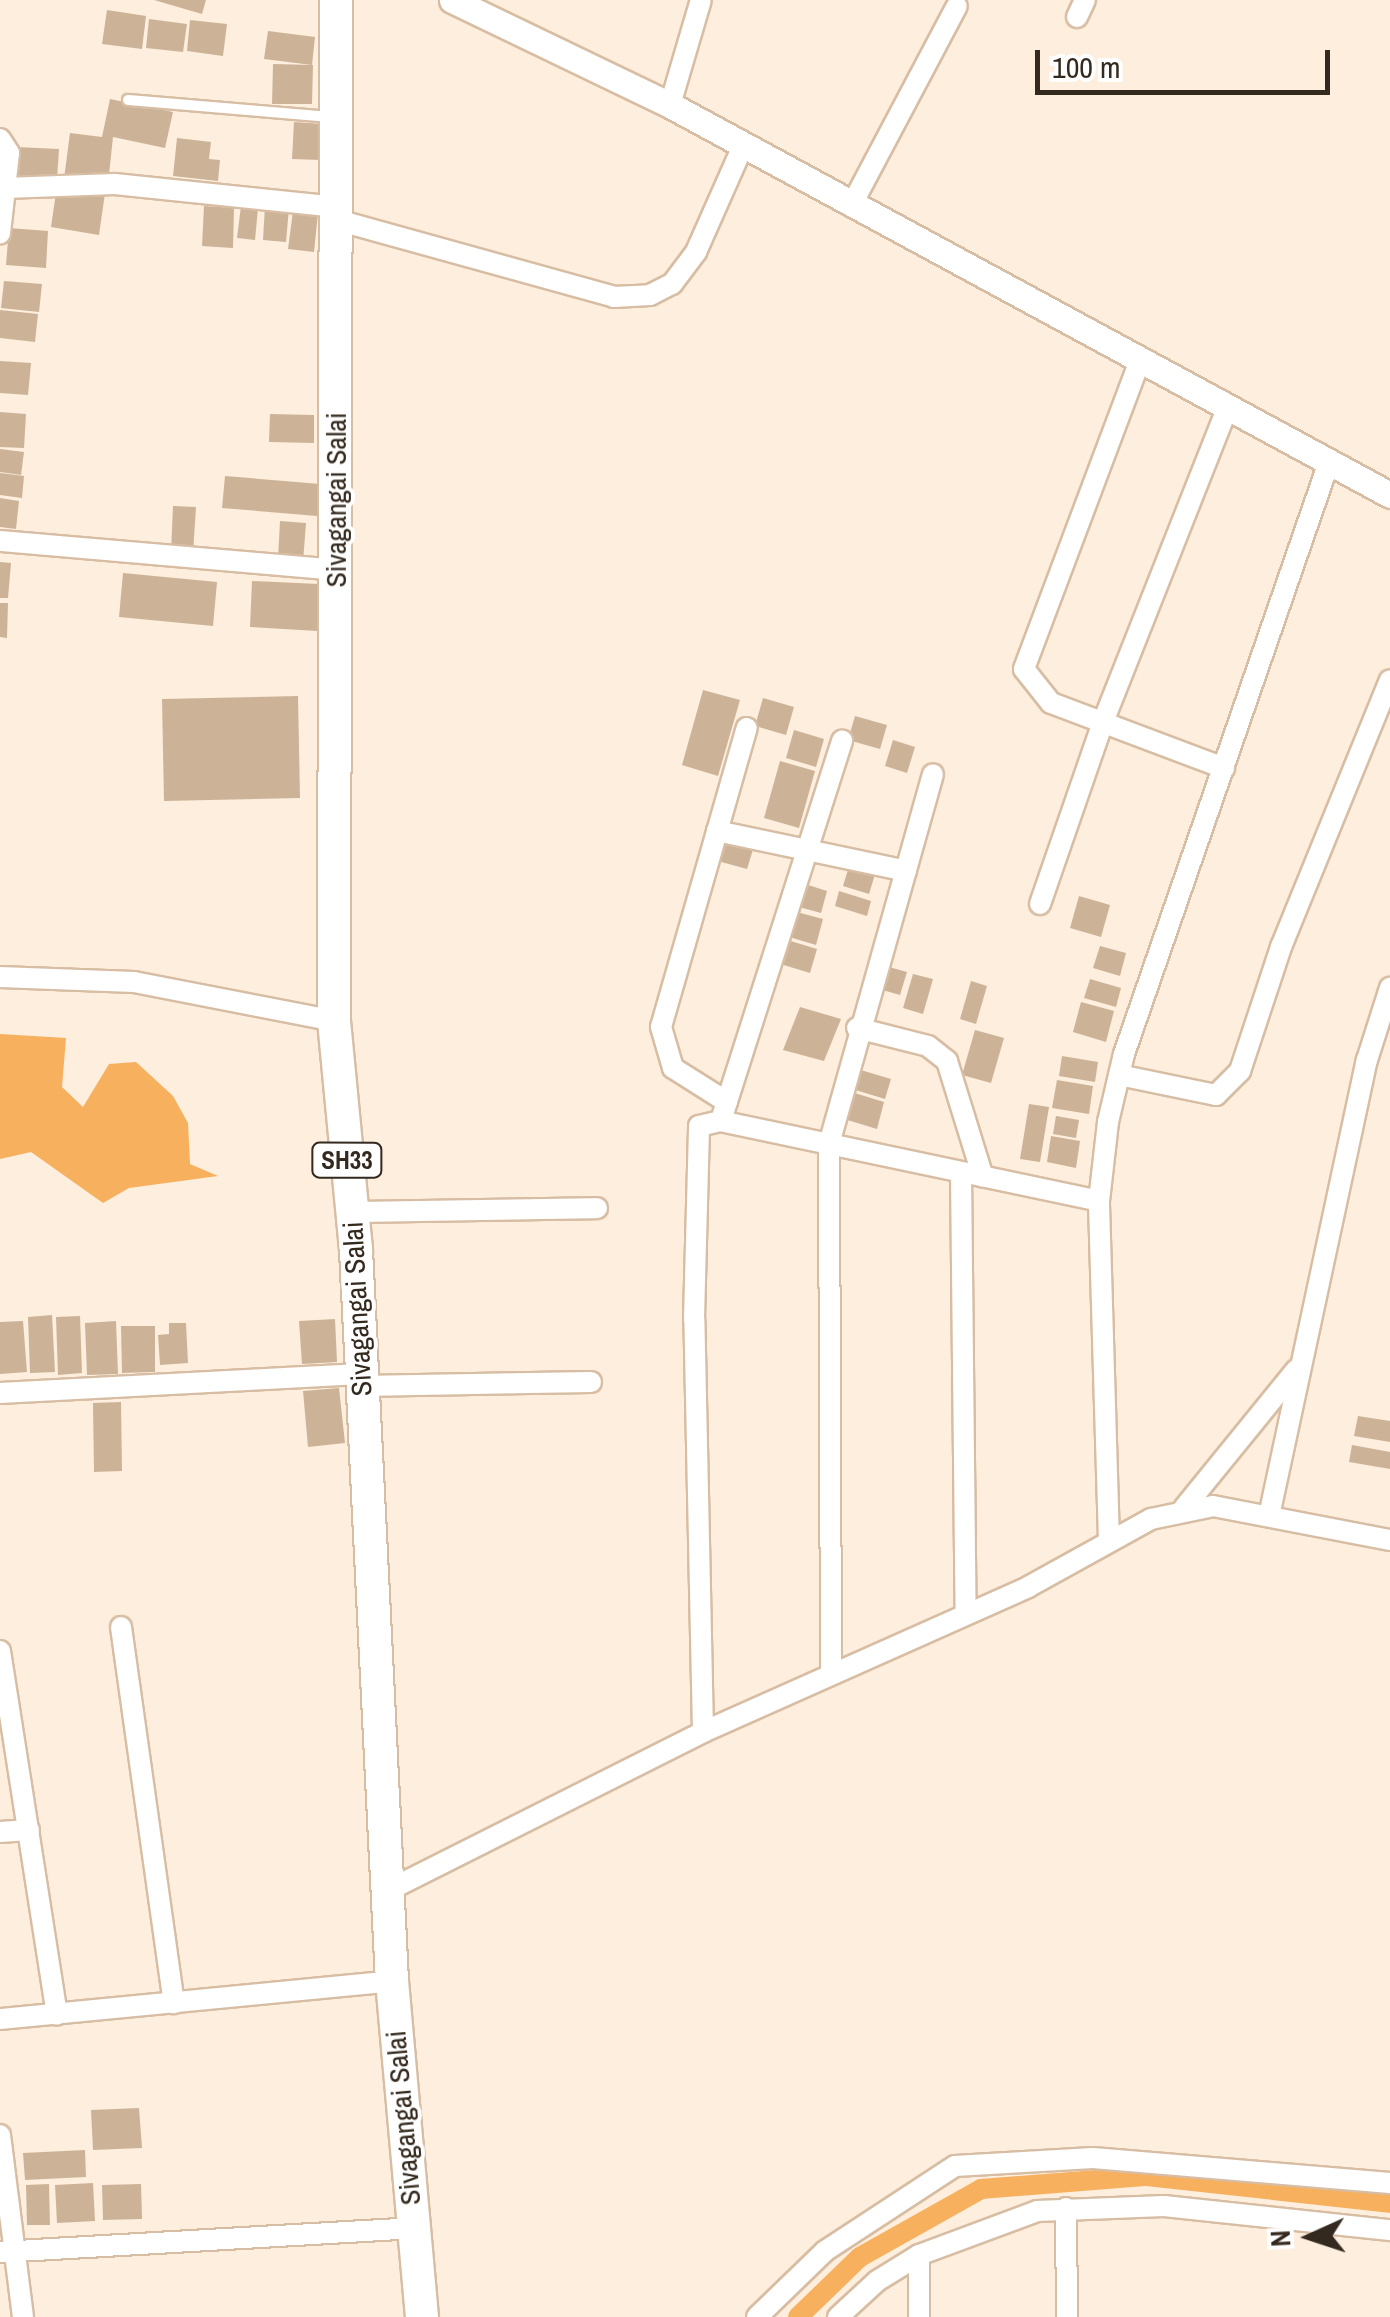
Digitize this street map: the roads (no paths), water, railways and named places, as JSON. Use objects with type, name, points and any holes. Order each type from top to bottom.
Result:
[{"type":"main road","name":"Sivagangai Salai","points":[[336,0],[339,118],[334,1021],[352,1212],[392,1981],[422,2317]]},
{"type":"street","points":[[452,0],[489,8],[1390,495]]},
{"type":"street","points":[[670,105],[701,0]]},
{"type":"street","points":[[851,206],[957,6]]},
{"type":"street","points":[[0,139],[9,153],[0,232]]},
{"type":"street","points":[[4,188],[115,184],[337,213],[614,297],[650,295],[672,284],[696,252],[744,146]]},
{"type":"street","points":[[1140,362],[1024,670],[1051,703],[1224,768]]},
{"type":"street","points":[[1040,904],[1103,722],[1228,409]]},
{"type":"street","points":[[1109,1542],[1099,1201],[1119,1075],[1329,462]]},
{"type":"street","points":[[0,540],[336,570]]},
{"type":"street","points":[[1119,1075],[1203,1095],[1227,1090],[1234,1081],[1390,680]]},
{"type":"street","points":[[747,728],[661,1026],[673,1068],[724,1111],[829,1144],[1099,1201]]},
{"type":"street","points":[[702,1732],[694,1140],[699,1126],[724,1111],[811,852],[842,740]]},
{"type":"street","points":[[831,1674],[829,1144],[857,1028],[933,774]]},
{"type":"street","points":[[717,831],[906,871]]},
{"type":"street","points":[[0,976],[134,982],[334,1021]]},
{"type":"street","points":[[1269,1516],[1367,1060],[1390,988]]},
{"type":"street","points":[[857,1028],[928,1046],[947,1061],[984,1177]]},
{"type":"street","points":[[961,1172],[966,1614]]},
{"type":"street","points":[[352,1212],[598,1208]]},
{"type":"street","points":[[1184,1508],[1302,1362]]},
{"type":"street","points":[[0,1393],[361,1380],[591,1382]]},
{"type":"street","points":[[387,1891],[702,1732],[966,1614],[1184,1508],[1213,1506],[1390,1540]]},
{"type":"street","points":[[121,1626],[174,2003]]},
{"type":"street","points":[[0,1651],[57,2015]]},
{"type":"street","points":[[0,1832],[29,1830]]},
{"type":"street","points":[[0,2020],[392,1981]]},
{"type":"street","points":[[0,2135],[7,2252],[23,2317]]},
{"type":"street","points":[[757,2317],[825,2251],[955,2166],[1093,2158],[1390,2183]]},
{"type":"street","points":[[838,2317],[862,2294],[918,2255],[1037,2211],[1164,2206],[1390,2230]]},
{"type":"street","points":[[1066,2208],[1067,2317]]},
{"type":"street","points":[[7,2252],[413,2228]]},
{"type":"street","points":[[918,2255],[919,2317]]},
{"type":"street","points":[[862,2294],[864,2317]]},
{"type":"lane","points":[[128,100],[339,118]]},
{"type":"waterway","points":[[798,2317],[860,2257],[981,2189],[1147,2176],[1390,2203]]}]
